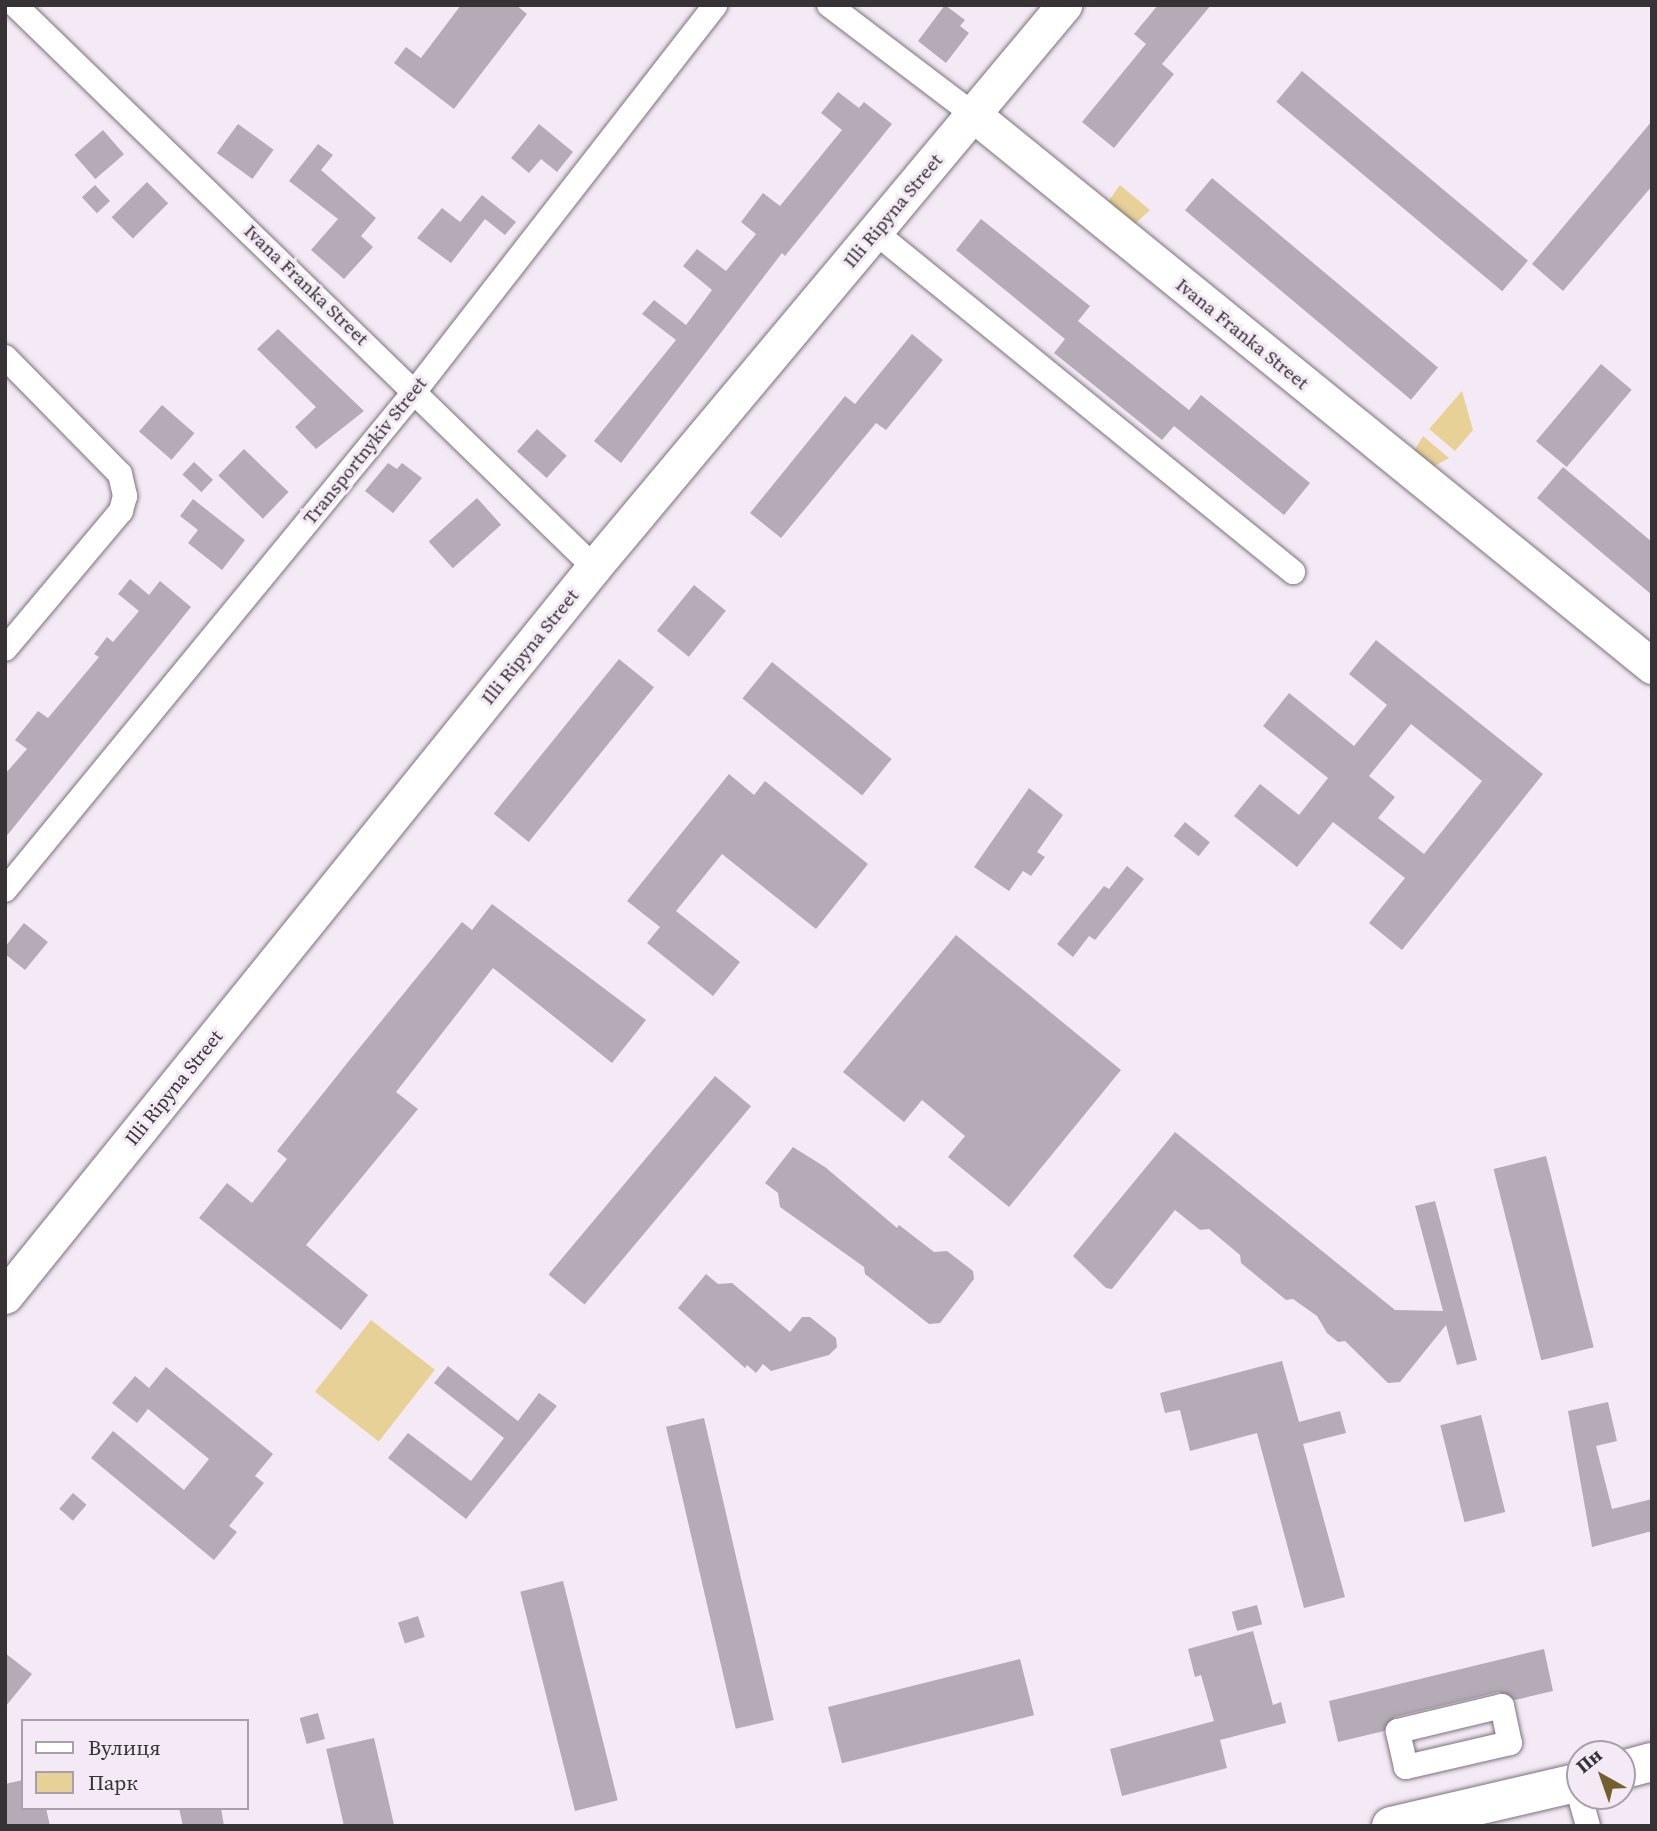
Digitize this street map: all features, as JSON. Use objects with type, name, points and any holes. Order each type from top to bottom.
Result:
[{"type":"main road","name":"Illi Ripyna Street","points":[[5,1296],[594,567],[1064,5]]},
{"type":"main road","name":"Ivana Franka Street","points":[[974,115],[1652,666]]},
{"type":"main road","points":[[1391,1826],[1566,1785]]},
{"type":"street","name":"Ivana Franka Street","points":[[15,5],[594,567]]},
{"type":"street","name":"Transportnykiv Street","points":[[5,890],[415,391],[716,5]]},
{"type":"street","name":"Ivana Franka Street","points":[[829,5],[974,115]]},
{"type":"street","points":[[875,232],[1293,572]]},
{"type":"street","points":[[5,357],[120,474],[125,496],[121,511],[10,633]]},
{"type":"green space","points":[[1120,185],[1150,210],[1135,224],[1105,206]]},
{"type":"green space","points":[[1462,391],[1473,430],[1455,451],[1429,429]]},
{"type":"green space","points":[[1423,436],[1449,458],[1433,467],[1414,451]]},
{"type":"green space","points":[[371,1320],[435,1370],[379,1442],[315,1392]]},
{"type":"building","points":[[461,5],[516,5],[527,14],[454,109],[394,63],[406,47],[421,58]]},
{"type":"building","points":[[945,5],[965,20],[960,26],[969,33],[946,63],[918,41]]},
{"type":"building","points":[[1158,5],[1211,5],[1162,64],[1174,74],[1114,148],[1082,122],[1146,44],[1134,34]]},
{"type":"building","points":[[1302,71],[1528,261],[1502,291],[1276,102]]},
{"type":"building","points":[[838,92],[859,108],[864,102],[892,124],[785,256],[782,253],[621,463],[594,441],[676,340],[642,314],[654,300],[686,325],[712,290],[683,266],[697,249],[726,271],[756,234],[741,222],[763,193],[780,206],[842,130],[821,113]]},
{"type":"building","points":[[1652,121],[1652,186],[1563,291],[1532,264]]},
{"type":"building","points":[[238,124],[274,150],[252,179],[217,153]]},
{"type":"building","points":[[539,124],[573,152],[557,172],[541,159],[529,173],[511,158]]},
{"type":"building","points":[[103,130],[124,154],[95,179],[74,155]]},
{"type":"building","points":[[318,144],[333,155],[321,170],[376,218],[361,236],[373,247],[344,279],[311,250],[338,219],[289,181]]},
{"type":"building","points":[[1212,178],[1438,368],[1411,400],[1185,210]]},
{"type":"building","points":[[147,182],[168,203],[133,239],[112,217]]},
{"type":"building","points":[[95,185],[110,201],[97,213],[82,197]]},
{"type":"building","points":[[482,195],[516,222],[505,235],[485,219],[451,263],[417,238],[442,208],[460,222]]},
{"type":"building","points":[[981,219],[1090,306],[1078,321],[1189,410],[1201,395],[1310,483],[1284,515],[1174,426],[1162,440],[1054,353],[1065,339],[956,250]]},
{"type":"building","points":[[278,329],[364,411],[316,449],[295,427],[316,407],[257,349]]},
{"type":"building","points":[[912,334],[943,360],[886,430],[876,423],[781,538],[750,513],[845,396],[855,404]]},
{"type":"building","points":[[1601,364],[1632,390],[1567,467],[1536,441]]},
{"type":"building","points":[[162,405],[194,433],[171,460],[139,431]]},
{"type":"building","points":[[537,429],[567,456],[547,478],[517,451]]},
{"type":"building","points":[[244,449],[289,492],[263,519],[218,476]]},
{"type":"building","points":[[194,462],[213,480],[201,492],[182,474]]},
{"type":"building","points":[[388,463],[397,469],[402,463],[422,478],[393,513],[365,491]]},
{"type":"building","points":[[1563,467],[1652,542],[1652,595],[1537,498]]},
{"type":"building","points":[[477,498],[501,525],[453,568],[429,541]]},
{"type":"building","points":[[193,499],[245,540],[222,570],[188,543],[198,530],[180,516]]},
{"type":"building","points":[[130,579],[149,595],[160,581],[191,607],[5,838],[5,774],[27,749],[15,740],[38,711],[48,718],[99,657],[94,654],[107,637],[113,642],[139,611],[118,594]]},
{"type":"building","points":[[694,585],[726,611],[689,657],[657,631]]},
{"type":"building","points":[[1376,640],[1543,774],[1402,950],[1369,923],[1405,878],[1333,822],[1297,867],[1234,816],[1260,784],[1299,815],[1328,778],[1263,726],[1289,693],[1354,746],[1387,705],[1349,674]],"holes":[[[1411,724],[1482,781],[1424,854],[1378,818],[1395,797],[1369,776]]]},
{"type":"building","points":[[619,659],[654,687],[529,842],[494,814]]},
{"type":"building","points":[[772,662],[892,759],[862,795],[742,699]]},
{"type":"building","points":[[729,774],[754,795],[765,781],[868,864],[816,929],[722,854],[676,911],[740,962],[713,996],[647,943],[660,927],[627,901]]},
{"type":"building","points":[[1029,788],[1063,815],[1037,852],[1045,857],[1031,876],[1023,871],[1009,891],[974,867]]},
{"type":"building","points":[[1185,822],[1210,842],[1199,856],[1174,836]]},
{"type":"building","points":[[1127,866],[1144,879],[1095,940],[1089,936],[1073,957],[1057,944],[1104,886],[1109,889]]},
{"type":"building","points":[[492,904],[646,1020],[612,1063],[493,968],[396,1092],[418,1109],[306,1245],[368,1295],[341,1330],[199,1218],[227,1183],[252,1203],[287,1159],[277,1151],[352,1057],[462,922],[472,930]]},
{"type":"building","points":[[24,923],[48,942],[25,970],[5,954],[5,947]]},
{"type":"building","points":[[956,935],[1121,1070],[1009,1207],[948,1157],[965,1136],[922,1100],[904,1122],[843,1072]]},
{"type":"building","points":[[715,1076],[751,1106],[585,1305],[549,1274]]},
{"type":"building","points":[[1175,1132],[1395,1310],[1443,1311],[1415,1206],[1435,1201],[1477,1360],[1457,1365],[1446,1325],[1400,1382],[1388,1383],[1345,1341],[1338,1342],[1327,1333],[1317,1316],[1293,1299],[1286,1300],[1241,1263],[1240,1255],[1209,1229],[1200,1230],[1175,1210],[1112,1289],[1106,1288],[1073,1256]]},
{"type":"building","points":[[793,1147],[825,1167],[897,1228],[899,1225],[934,1252],[947,1251],[973,1271],[974,1279],[940,1323],[929,1324],[865,1274],[864,1267],[780,1207],[778,1193],[765,1183]]},
{"type":"building","points":[[1546,1156],[1594,1347],[1541,1360],[1494,1169]]},
{"type":"building","points":[[706,1274],[718,1284],[732,1283],[790,1332],[802,1317],[810,1317],[836,1338],[837,1347],[829,1355],[771,1371],[763,1364],[756,1373],[747,1365],[745,1368],[678,1308]]},
{"type":"building","points":[[1282,1361],[1299,1422],[1340,1411],[1346,1433],[1303,1444],[1345,1597],[1304,1608],[1257,1433],[1190,1451],[1180,1410],[1165,1413],[1160,1393]]},
{"type":"building","points":[[448,1366],[518,1421],[539,1393],[557,1406],[466,1519],[388,1458],[408,1433],[471,1481],[504,1438],[434,1383]]},
{"type":"building","points":[[166,1367],[273,1454],[255,1476],[264,1483],[229,1526],[237,1532],[214,1560],[91,1458],[113,1431],[184,1490],[209,1459],[148,1409],[137,1423],[112,1403],[135,1376],[149,1388]]},
{"type":"building","points":[[1608,1402],[1617,1441],[1596,1446],[1612,1509],[1652,1499],[1652,1531],[1592,1547],[1568,1411]]},
{"type":"building","points":[[1481,1415],[1505,1512],[1464,1522],[1440,1425]]},
{"type":"building","points":[[704,1418],[774,1720],[736,1729],[666,1427]]},
{"type":"building","points":[[73,1493],[87,1505],[73,1521],[59,1509]]},
{"type":"building","points":[[563,1581],[618,1800],[575,1811],[520,1592]]},
{"type":"building","points":[[1257,1605],[1262,1624],[1237,1631],[1232,1612]]},
{"type":"building","points":[[418,1616],[425,1637],[405,1643],[398,1622]]},
{"type":"building","points":[[1253,1631],[1273,1705],[1281,1702],[1286,1723],[1220,1740],[1227,1768],[1122,1796],[1110,1749],[1214,1721],[1201,1675],[1195,1677],[1188,1649]]},
{"type":"building","points":[[1544,1649],[1553,1691],[1515,1700],[1499,1692],[1395,1717],[1384,1731],[1338,1742],[1329,1701]]},
{"type":"building","points":[[5,1653],[32,1674],[5,1707]]},
{"type":"building","points":[[1020,1659],[1034,1715],[842,1763],[828,1707]]},
{"type":"building","points":[[318,1713],[325,1739],[307,1744],[300,1718]]},
{"type":"building","points":[[374,1738],[394,1826],[344,1826],[326,1749]]},
{"type":"building","points":[[21,1780],[21,1810],[46,1810],[50,1826],[5,1826],[5,1784]]},
{"type":"building","points":[[179,1810],[221,1810],[224,1826],[183,1826]]}]
